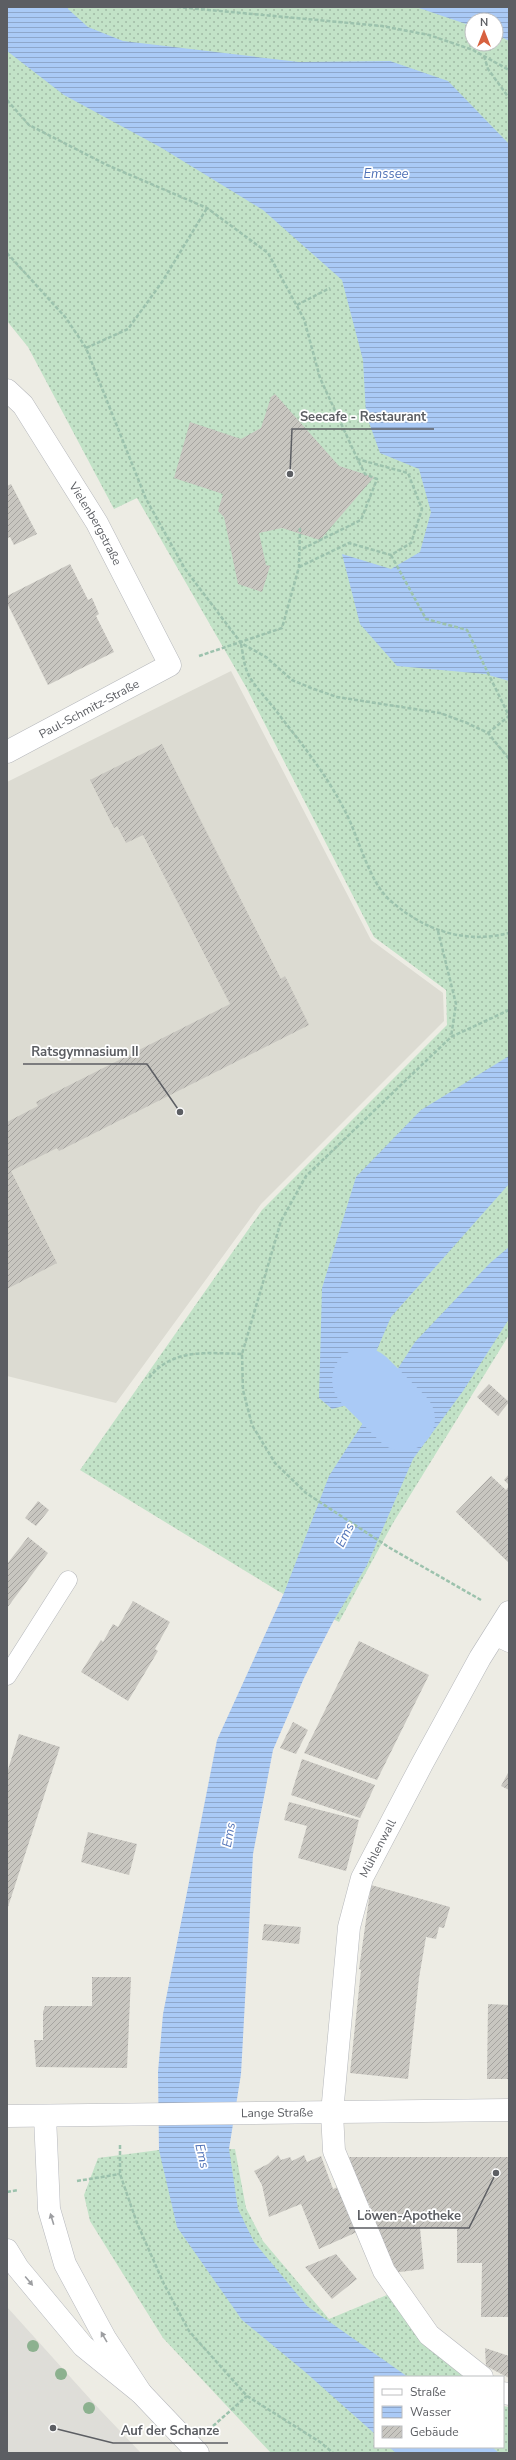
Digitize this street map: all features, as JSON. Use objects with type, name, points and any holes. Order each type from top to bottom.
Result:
[{"type":"street","name":"Vielenbergstraße","points":[[7,390],[23,405],[97,523],[170,665]]},
{"type":"street","name":"Paul-Schmitz-Straße","points":[[7,752],[170,665]]},
{"type":"street","name":"Mühlenwall","points":[[481,2376],[429,2335],[384,2271],[334,2151],[332,2113],[349,1927],[362,1878],[426,1757],[501,1640],[508,1613]]},
{"type":"street","name":"Lange Straße","points":[[7,2116],[509,2110]]},
{"type":"street","points":[[45,2116],[49,2209],[65,2264],[104,2338],[141,2393]]},
{"type":"street","points":[[7,2250],[18,2268],[83,2346],[141,2393],[194,2450]]},
{"type":"lane","points":[[7,1676],[68,1580]]},
{"type":"path","points":[[177,7],[382,26],[428,35],[484,56],[509,70]]},
{"type":"path","points":[[484,56],[488,69],[509,98]]},
{"type":"path","points":[[7,100],[29,125],[107,166],[207,208],[268,253],[304,319],[320,378],[357,458],[365,474],[377,478],[361,520],[300,550]]},
{"type":"path","points":[[86,348],[128,329],[162,282],[207,208]]},
{"type":"path","points":[[7,253],[66,318],[86,348],[146,499],[184,569],[241,643],[266,657],[292,680],[310,688],[337,697],[440,713],[488,733],[509,759]]},
{"type":"path","points":[[297,305],[330,288]]},
{"type":"path","points":[[357,458],[408,473],[422,509],[411,543],[390,555]]},
{"type":"path","points":[[170,665],[241,643],[282,628],[299,567],[300,528]]},
{"type":"path","points":[[299,567],[349,543],[390,555],[426,619],[466,630],[509,716],[488,733]]},
{"type":"path","points":[[241,643],[248,675],[316,763],[345,810],[381,888],[390,901],[414,920],[438,931],[465,937],[492,937],[509,933]]},
{"type":"path","points":[[438,931],[456,1004],[451,1038]]},
{"type":"path","points":[[508,1613],[390,1548],[306,1493],[276,1463],[252,1425],[243,1390],[242,1354],[281,1221],[306,1176],[451,1038],[509,1010]]},
{"type":"path","points":[[149,1378],[158,1366],[173,1358],[192,1354],[242,1354]]},
{"type":"path","points":[[120,2115],[120,2174],[137,2223],[164,2284],[189,2331],[247,2396],[320,2442],[333,2453]]},
{"type":"path","points":[[194,2450],[247,2396]]},
{"type":"shaded area","points":[[231,671],[371,940],[443,993],[444,1021],[261,1204],[116,1403],[7,1376],[7,782]]},
{"type":"shaded area","points":[[7,2307],[100,2410],[141,2453],[7,2453]]},
{"type":"green space","points":[[7,7],[509,7],[509,1335],[393,1523],[339,1622],[278,1591],[80,1470],[262,1210],[447,1025],[446,990],[374,937],[246,687],[137,498],[114,509],[28,347],[7,321]]},
{"type":"green space","points":[[235,2149],[246,2208],[263,2241],[329,2319],[387,2295],[466,2376],[374,2376],[374,2448],[504,2448],[504,2406],[509,2407],[509,2453],[271,2453],[163,2338],[90,2221],[84,2195],[98,2158],[159,2150]]},
{"type":"water","name":"Emssee","points":[[7,7],[68,7],[68,9],[88,27],[123,41],[299,62],[390,61],[448,81],[509,144],[509,681],[485,674],[397,666],[360,624],[342,554],[391,569],[420,552],[431,512],[419,469],[380,453],[366,414],[363,360],[342,280],[263,210],[160,147],[64,95],[7,51]]},
{"type":"water","points":[[416,7],[509,7],[509,41],[504,38],[504,12],[464,12],[464,23]]},
{"type":"water","points":[[509,1056],[509,1184],[391,1317],[364,1380],[347,1405],[332,1409],[319,1398],[322,1288],[356,1177],[421,1110]]},
{"type":"water","name":"Ems","points":[[509,1247],[509,1319],[463,1391],[413,1459],[367,1565],[334,1620],[304,1678],[273,1750],[253,1854],[241,2074],[229,2149],[238,2209],[254,2242],[307,2306],[407,2376],[374,2376],[374,2433],[304,2371],[242,2320],[177,2227],[159,2150],[158,2072],[163,2014],[217,1740],[284,1593],[329,1476],[415,1342],[490,1263]]},
{"type":"water","points":[[390,2448],[493,2448],[499,2453],[396,2453]]},
{"type":"building","points":[[275,394],[339,466],[374,477],[320,540],[282,528],[259,533],[266,565],[270,566],[262,592],[238,584],[224,517],[218,511],[223,494],[174,478],[190,422],[241,439],[261,428],[271,397]]},
{"type":"building","points":[[11,484],[37,534],[14,545],[10,537],[7,538],[7,486]]},
{"type":"building","points":[[70,564],[88,600],[92,598],[99,614],[96,616],[114,652],[48,685],[7,603],[7,596]]},
{"type":"building","points":[[162,744],[281,979],[285,976],[309,1025],[59,1151],[57,1148],[11,1171],[57,1263],[7,1289],[7,1122],[38,1106],[36,1102],[230,1004],[143,835],[126,843],[117,826],[114,828],[90,780]]},
{"type":"building","points":[[489,1384],[509,1402],[498,1416],[477,1397]]},
{"type":"building","points":[[509,1474],[509,1485],[504,1480]]},
{"type":"building","points":[[491,1476],[506,1490],[509,1486],[509,1563],[456,1512]]},
{"type":"building","points":[[38,1501],[49,1510],[36,1526],[25,1518]]},
{"type":"building","points":[[28,1537],[48,1553],[7,1608],[7,1564]]},
{"type":"building","points":[[133,1601],[170,1622],[155,1649],[158,1651],[128,1701],[81,1672],[101,1640],[103,1642],[113,1624],[118,1627]]},
{"type":"building","points":[[359,1641],[429,1675],[377,1780],[304,1753]]},
{"type":"building","points":[[293,1722],[308,1730],[296,1754],[280,1748]]},
{"type":"building","points":[[19,1734],[60,1747],[7,1910],[7,1773]]},
{"type":"building","points":[[302,1759],[375,1785],[360,1818],[291,1795]]},
{"type":"building","points":[[509,1771],[509,1790],[501,1786]]},
{"type":"building","points":[[289,1802],[359,1820],[346,1871],[298,1858],[307,1826],[284,1820]]},
{"type":"building","points":[[88,1832],[137,1844],[129,1875],[81,1862]]},
{"type":"building","points":[[371,1885],[450,1907],[444,1928],[439,1927],[436,1939],[426,1937],[419,1978],[408,2079],[350,2073],[361,1970],[359,1969]]},
{"type":"building","points":[[264,1924],[301,1927],[299,1944],[262,1940]]},
{"type":"building","points":[[92,1977],[131,1977],[127,2068],[36,2067],[34,2040],[43,2040],[43,2012],[45,2006],[92,2006]]},
{"type":"building","points":[[488,2004],[509,2005],[509,2079],[487,2079]]},
{"type":"building","points":[[278,2155],[281,2160],[290,2157],[292,2161],[304,2155],[307,2162],[321,2156],[333,2189],[338,2187],[357,2232],[319,2249],[301,2204],[269,2217],[262,2185],[254,2171],[268,2164]]},
{"type":"building","points":[[349,2157],[509,2157],[509,2317],[481,2317],[482,2263],[457,2263],[457,2228],[420,2228],[424,2269],[392,2273],[380,2247],[369,2203],[365,2203]]},
{"type":"building","points":[[336,2254],[357,2279],[332,2299],[305,2267]]},
{"type":"building","points":[[485,2348],[509,2356],[509,2378],[486,2366]]},
{"type":"waterway","points":[[364,1380],[403,1419]]},
{"type":"place","name":"Seecafe - Restaurant","points":[[290,474]]},
{"type":"place","name":"Ratsgymnasium II","points":[[180,1112]]},
{"type":"place","name":"Löwen-Apotheke","points":[[496,2173]]},
{"type":"place","name":"Auf der Schanze","points":[[53,2428]]}]
